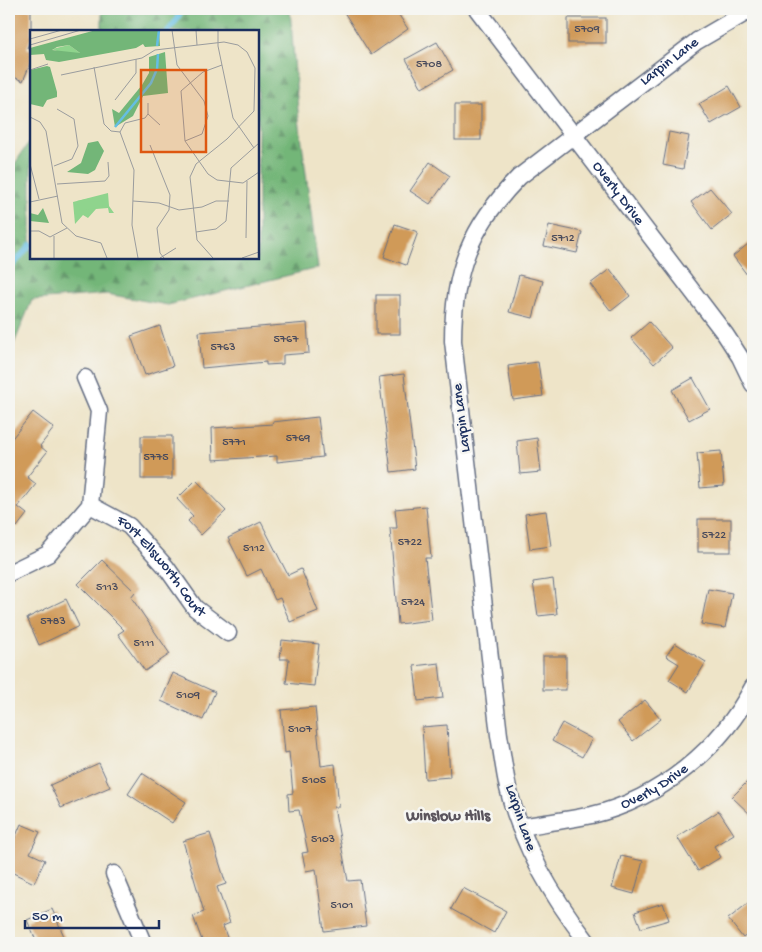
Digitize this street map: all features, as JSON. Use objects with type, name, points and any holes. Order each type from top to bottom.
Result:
[{"type":"street","name":"Overly Drive","points":[[476,9],[725,334],[740,357],[753,384]]},
{"type":"street","name":"Larpin Lane","points":[[588,943],[552,893],[520,827],[508,787],[499,735],[453,341],[453,312],[457,284],[474,236],[486,215],[519,177],[697,41],[752,9]]},
{"type":"street","points":[[9,573],[48,554],[90,505],[99,411],[85,378]]},
{"type":"street","name":"Fort Ellsworth Court","points":[[90,505],[129,526],[166,567],[195,608],[228,633]]},
{"type":"street","name":"Overly Drive","points":[[520,827],[593,815],[618,806],[665,783],[700,756],[715,741],[733,719],[753,687]]},
{"type":"street","points":[[114,874],[143,943]]},
{"type":"green space","points":[[102,9],[290,9],[298,111],[318,268],[168,305],[107,294],[32,300],[9,356],[9,173],[30,141],[30,259],[259,259],[259,30],[102,30]]},
{"type":"building","points":[[9,9],[31,9],[30,40],[27,48],[30,50],[30,64],[23,81],[9,75]]},
{"type":"building","points":[[342,9],[395,9],[408,29],[371,55]]},
{"type":"building","points":[[568,18],[606,18],[606,43],[568,43]]},
{"type":"building","points":[[437,42],[453,70],[422,88],[406,59]]},
{"type":"building","points":[[729,86],[741,107],[711,124],[699,104]]},
{"type":"building","points":[[455,105],[481,105],[481,140],[455,140]]},
{"type":"building","points":[[669,132],[689,136],[683,169],[663,165]]},
{"type":"building","points":[[430,162],[450,176],[430,204],[410,191]]},
{"type":"building","points":[[710,188],[732,214],[712,230],[691,202]]},
{"type":"building","points":[[395,224],[418,232],[406,265],[384,257]]},
{"type":"building","points":[[549,225],[582,232],[577,253],[544,246]]},
{"type":"building","points":[[753,240],[753,283],[733,256]]},
{"type":"building","points":[[610,269],[630,296],[611,311],[590,284]]},
{"type":"building","points":[[519,275],[543,281],[533,318],[509,312]]},
{"type":"building","points":[[376,295],[400,295],[400,334],[376,334]]},
{"type":"building","points":[[649,322],[672,348],[654,364],[631,338]]},
{"type":"building","points":[[307,323],[309,353],[283,355],[283,364],[266,365],[266,362],[202,368],[199,332]]},
{"type":"building","points":[[160,326],[173,366],[145,375],[131,336]]},
{"type":"building","points":[[538,362],[543,396],[513,400],[508,366]]},
{"type":"building","points":[[404,374],[415,469],[391,472],[379,377]]},
{"type":"building","points":[[693,378],[710,409],[689,420],[672,390]]},
{"type":"building","points":[[33,412],[54,428],[40,446],[47,452],[27,477],[36,484],[18,507],[27,514],[17,527],[9,521],[9,442]]},
{"type":"building","points":[[318,417],[323,457],[277,462],[277,456],[213,460],[212,428],[273,424],[272,422]]},
{"type":"building","points":[[141,436],[172,436],[172,479],[141,479]]},
{"type":"building","points":[[537,438],[541,472],[520,474],[517,441]]},
{"type":"building","points":[[721,451],[724,486],[700,488],[697,453]]},
{"type":"building","points":[[196,480],[226,511],[201,535],[188,521],[193,516],[177,499]]},
{"type":"building","points":[[426,506],[431,558],[425,558],[432,620],[398,624],[390,528],[397,528],[395,509]]},
{"type":"building","points":[[546,511],[551,546],[530,549],[525,514]]},
{"type":"building","points":[[698,519],[731,519],[731,552],[698,552]]},
{"type":"building","points":[[261,522],[288,575],[301,569],[318,611],[290,622],[280,598],[275,600],[261,569],[247,576],[228,538]]},
{"type":"building","points":[[102,560],[135,592],[131,597],[170,654],[145,671],[118,634],[124,630],[78,584]]},
{"type":"building","points":[[553,579],[557,614],[538,616],[533,582]]},
{"type":"building","points":[[708,589],[732,593],[725,628],[701,624]]},
{"type":"building","points":[[66,599],[79,626],[39,645],[27,618]]},
{"type":"building","points":[[282,640],[319,644],[314,686],[286,683],[289,659],[280,659]]},
{"type":"building","points":[[675,643],[706,662],[688,692],[669,680],[679,664],[666,656]]},
{"type":"building","points":[[543,656],[566,656],[566,690],[543,690]]},
{"type":"building","points":[[439,663],[443,698],[418,701],[414,666]]},
{"type":"building","points":[[173,673],[215,692],[203,720],[161,701]]},
{"type":"building","points":[[645,700],[661,719],[633,741],[618,722]]},
{"type":"building","points":[[315,707],[321,766],[335,764],[339,807],[334,807],[348,881],[360,880],[366,926],[324,931],[316,869],[306,871],[302,853],[308,852],[299,810],[289,811],[288,794],[293,793],[289,752],[285,753],[281,710]]},
{"type":"building","points":[[562,723],[592,739],[582,757],[552,741]]},
{"type":"building","points":[[447,725],[450,777],[425,779],[422,727]]},
{"type":"building","points":[[99,763],[110,787],[61,808],[50,785]]},
{"type":"building","points":[[142,773],[186,802],[172,823],[128,794]]},
{"type":"building","points":[[753,776],[753,817],[732,797]]},
{"type":"building","points":[[719,811],[734,834],[714,846],[721,857],[698,871],[677,837]]},
{"type":"building","points":[[21,824],[40,832],[30,853],[45,860],[34,883],[9,871],[9,852]]},
{"type":"building","points":[[210,833],[226,884],[217,887],[230,923],[223,926],[229,943],[203,943],[193,916],[204,912],[183,841]]},
{"type":"building","points":[[621,856],[643,861],[634,894],[612,888]]},
{"type":"building","points":[[463,888],[506,911],[494,933],[451,909]]},
{"type":"building","points":[[753,899],[753,930],[743,938],[728,919]]},
{"type":"building","points":[[663,903],[669,920],[641,928],[635,912]]},
{"type":"building","points":[[52,909],[67,943],[37,943],[27,920]]},
{"type":"waterway","points":[[169,30],[182,9]]},
{"type":"waterway","points":[[9,270],[30,245]]},
{"type":"district","name":"Winslow Hills","points":[[448,817]]}]
